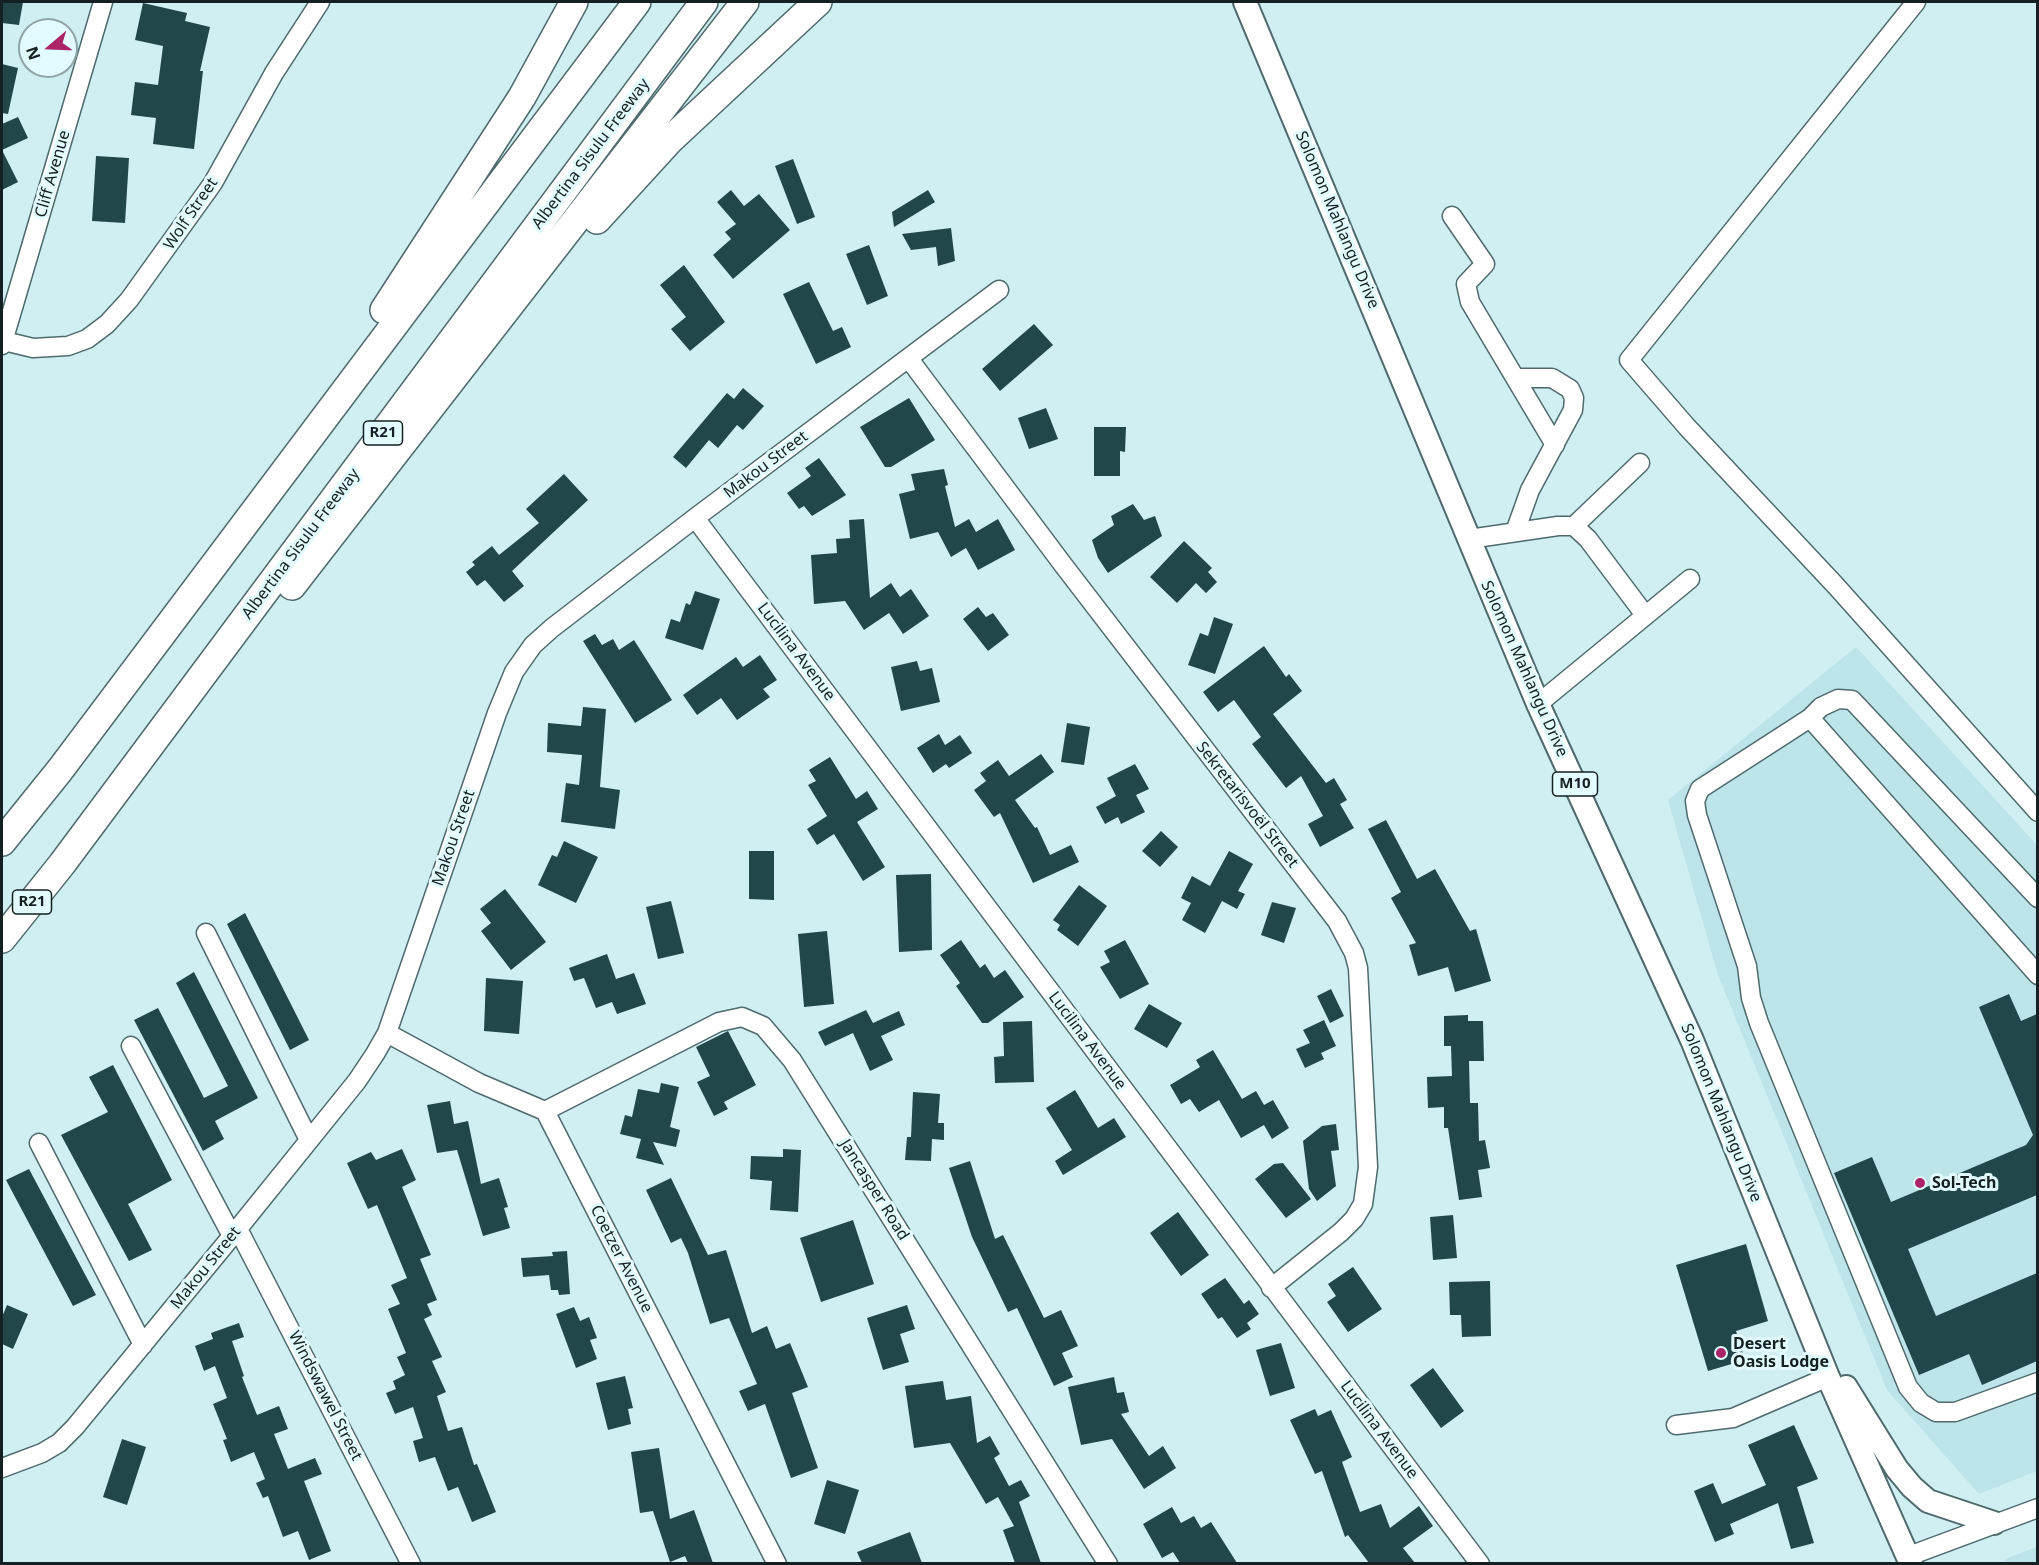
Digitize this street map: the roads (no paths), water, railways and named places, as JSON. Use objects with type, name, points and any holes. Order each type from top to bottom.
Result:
[{"type":"highway","points":[[304,445],[318,412],[522,97],[574,2]]},
{"type":"highway","points":[[2,842],[60,770],[637,2]]},
{"type":"highway","name":"Albertina Sisulu Freeway","points":[[2,939],[62,864],[704,2]]},
{"type":"highway","points":[[62,864],[124,802],[745,2]]},
{"type":"highway","points":[[379,474],[427,425],[623,190],[671,139],[818,2]]},
{"type":"main road","name":"Solomon Mahlangu Drive","points":[[1245,2],[1538,704],[1692,1040],[1828,1377],[1910,1560]]},
{"type":"main road","points":[[1807,1324],[1897,1468],[1912,1487],[1928,1501],[1994,1523]]},
{"type":"street","name":"Cliff Avenue","points":[[3,343],[103,2]]},
{"type":"street","name":"Wolf Street","points":[[3,343],[33,348],[68,346],[87,339],[107,324],[129,300],[213,183],[273,73],[320,2]]},
{"type":"street","points":[[1916,2],[1629,360],[1687,427],[1836,586],[2037,812]]},
{"type":"street","points":[[1452,216],[1485,264],[1466,284],[1470,302],[1554,445]]},
{"type":"street","name":"Makou Street","points":[[2,1468],[26,1461],[59,1443],[143,1345],[357,1081],[387,1034],[494,724],[514,672],[533,645],[695,518],[999,290]]},
{"type":"street","name":"Sekretarisvoël Street","points":[[909,359],[1064,566],[1337,921],[1354,953],[1359,978],[1368,1167],[1363,1204],[1354,1219],[1341,1232],[1271,1287]]},
{"type":"street","points":[[1515,532],[1530,490],[1573,410],[1574,398],[1570,388],[1552,378],[1516,378]]},
{"type":"street","points":[[1574,526],[1640,463]]},
{"type":"street","name":"Lucilina Avenue","points":[[695,518],[1480,1563]]},
{"type":"street","points":[[1469,539],[1558,526],[1574,526],[1588,539],[1645,615]]},
{"type":"street","points":[[1538,704],[1690,579]]},
{"type":"street","points":[[2037,898],[1852,700],[1838,699],[1821,707],[1810,718],[1700,789],[1695,801],[1696,816],[1747,966],[1751,998],[1759,1023],[1908,1387],[1921,1403],[1936,1412],[1955,1412],[2037,1382]]},
{"type":"street","points":[[1810,718],[2037,975]]},
{"type":"street","points":[[206,933],[309,1140]]},
{"type":"street","name":"Jancasper Road","points":[[545,1111],[731,1017],[751,1019],[763,1026],[792,1060],[1108,1563]]},
{"type":"street","points":[[387,1034],[479,1083],[545,1111]]},
{"type":"street","name":"Windswawel Street","points":[[131,1046],[235,1232],[411,1563]]},
{"type":"street","name":"Coetzer Avenue","points":[[545,1111],[777,1563]]},
{"type":"street","points":[[39,1143],[143,1345]]},
{"type":"street","points":[[1676,1425],[1733,1418],[1828,1377]]},
{"type":"street","points":[[1910,1560],[2034,1506]]},
{"type":"place","name":"Sol-Tech","points":[[1920,1183]]},
{"type":"place","name":"Desert Oasis Lodge","points":[[1721,1353]]}]
